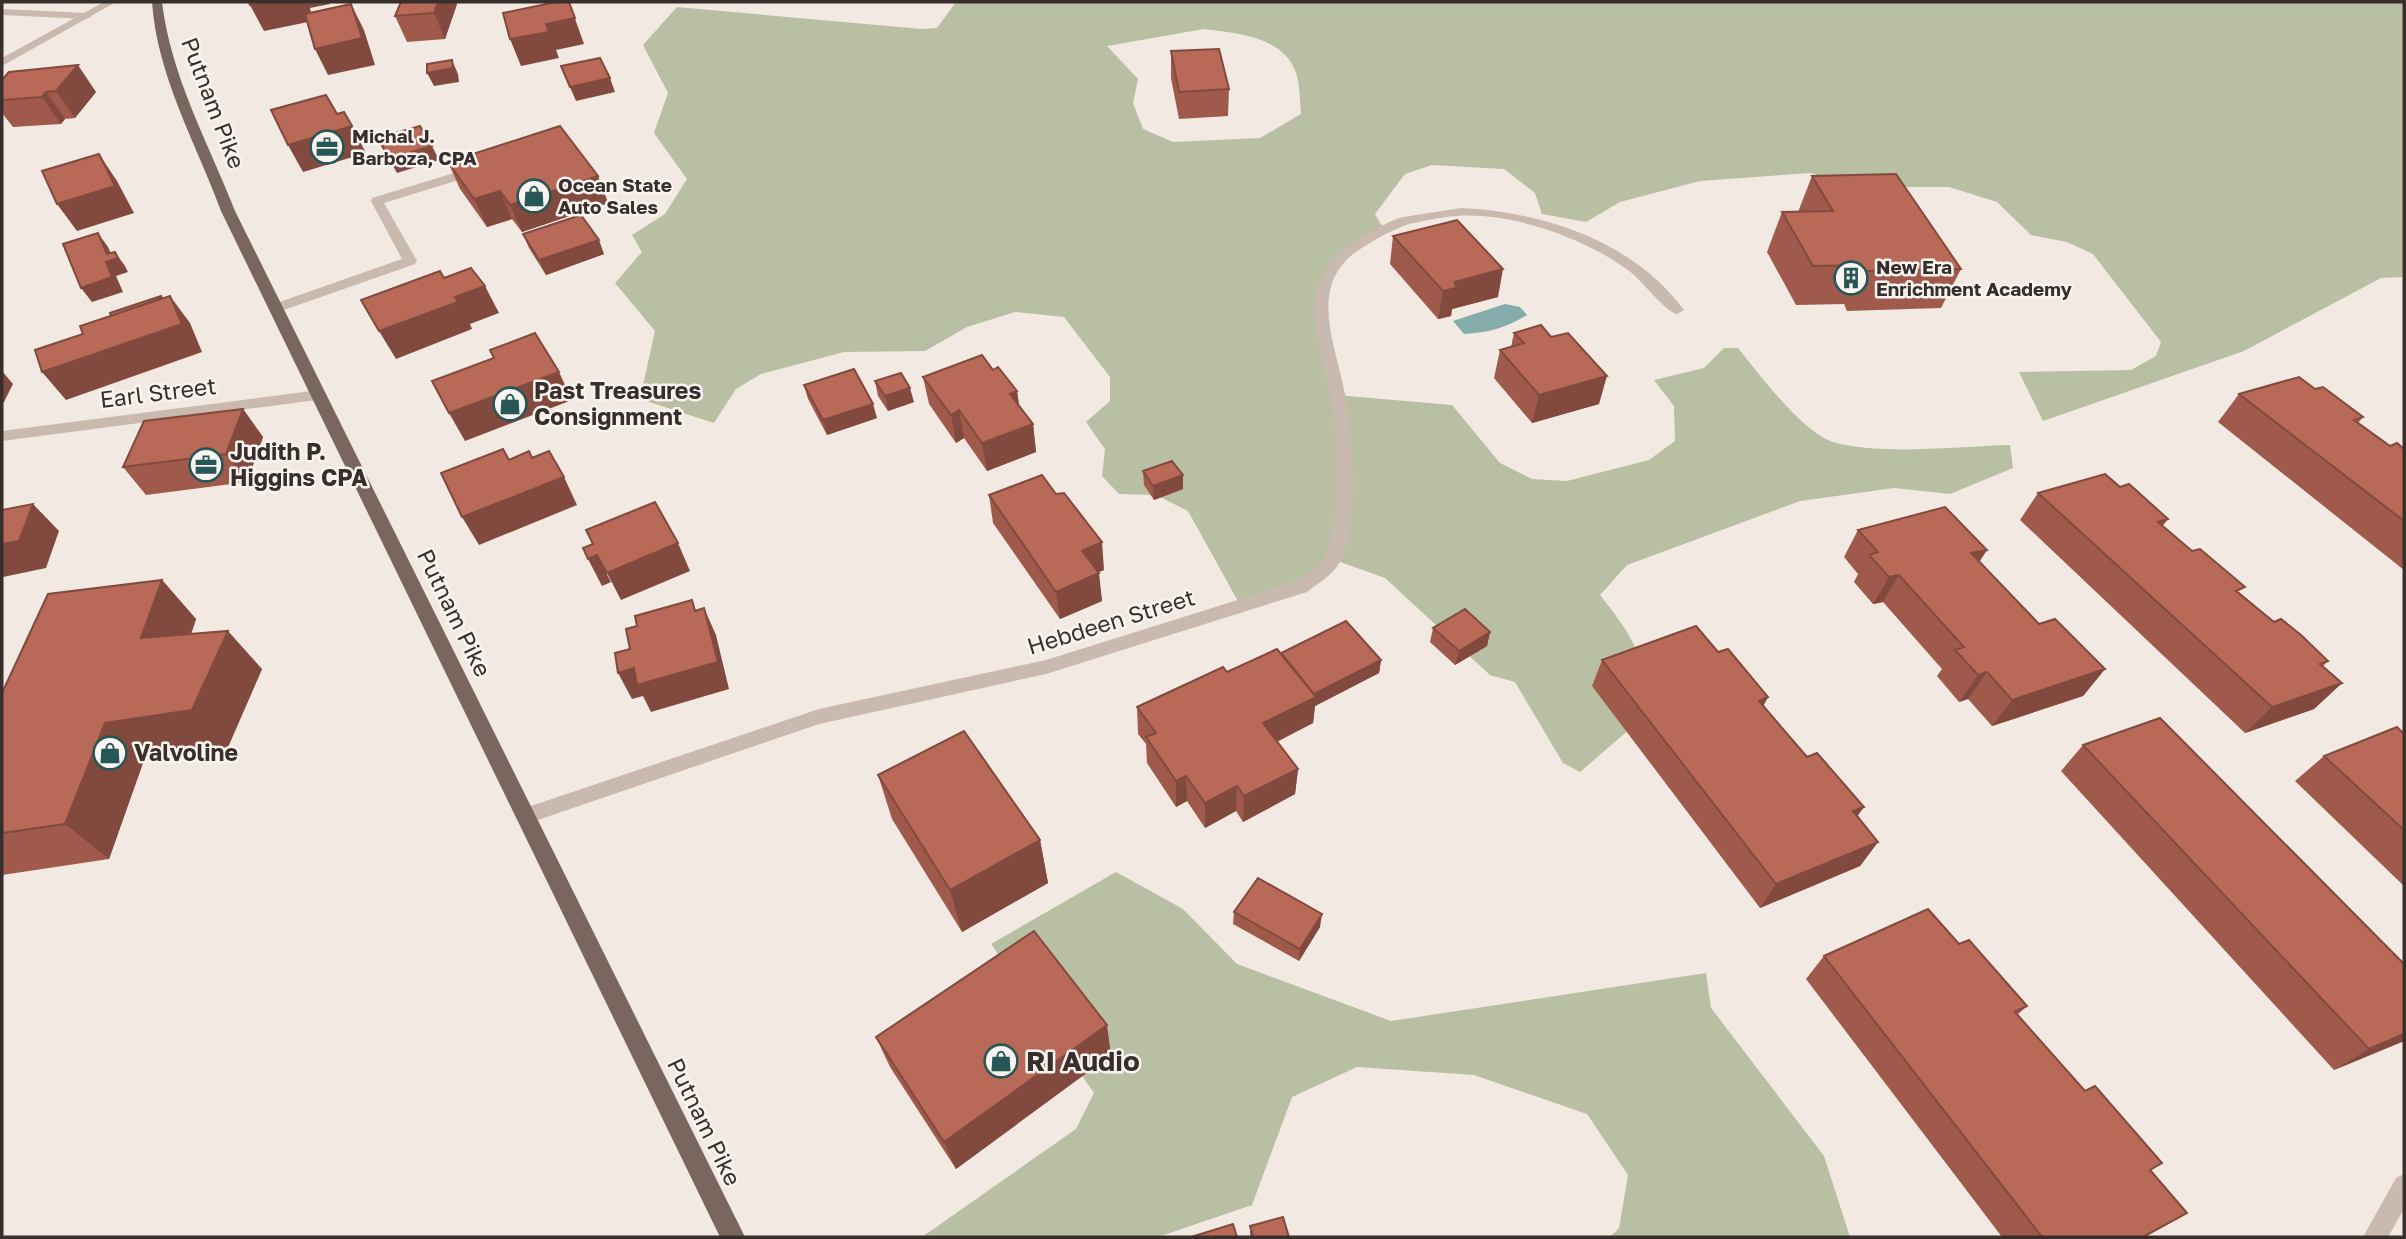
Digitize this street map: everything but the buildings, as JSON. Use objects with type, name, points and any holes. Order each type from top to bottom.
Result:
[{"type":"main road","name":"Putnam Pike","points":[[156,2],[158,24],[170,65],[228,211],[733,1237]]},
{"type":"street","points":[[2,63],[111,2]]},
{"type":"street","points":[[2,12],[87,16]]},
{"type":"street","points":[[276,308],[410,261],[377,201],[493,165]]},
{"type":"street","name":"Hebdeen Street","points":[[526,817],[819,717],[1046,667],[1301,587],[1330,562],[1341,531],[1344,477],[1339,397],[1322,332],[1324,287],[1340,261],[1358,246],[1403,221],[1458,212],[1534,220],[1584,239],[1626,260],[1652,279],[1677,310]]},
{"type":"street","name":"Earl Street","points":[[2,436],[320,395]]},
{"type":"street","points":[[2375,1237],[2404,1186]]},
{"type":"green space","points":[[956,2],[2404,2],[2404,277],[2381,278],[2244,351],[2043,421],[2019,372],[2131,370],[2156,356],[2161,342],[2093,254],[2067,242],[2031,235],[1997,202],[1949,187],[1863,187],[1810,173],[1700,181],[1620,202],[1586,222],[1542,214],[1535,193],[1504,169],[1432,165],[1405,174],[1375,214],[1386,233],[1339,262],[1323,291],[1336,395],[1452,405],[1500,463],[1532,479],[1567,481],[1649,460],[1675,441],[1674,406],[1654,380],[1704,368],[1724,348],[1738,348],[1795,415],[1808,427],[1833,442],[1874,449],[2010,445],[2013,468],[1950,494],[1894,488],[1800,501],[1627,565],[1600,595],[1624,627],[1637,653],[1642,681],[1639,721],[1580,772],[1563,763],[1515,682],[1490,675],[1385,578],[1332,559],[1305,584],[1239,603],[1188,511],[1156,495],[1119,494],[1102,476],[1105,449],[1086,422],[1110,401],[1110,377],[1064,317],[1015,312],[967,327],[925,351],[844,352],[761,374],[736,389],[714,423],[640,399],[655,331],[615,283],[642,252],[632,235],[665,214],[687,179],[654,133],[668,93],[643,45],[677,7],[922,29],[937,28]],"holes":[[[1204,29],[1245,35],[1282,52],[1297,76],[1301,114],[1260,138],[1173,142],[1143,129],[1133,103],[1138,79],[1107,46]]]},
{"type":"green space","points":[[1116,872],[1183,909],[1237,964],[1391,1021],[1706,973],[1711,1008],[1824,1156],[1850,1237],[1610,1237],[1619,1228],[1628,1175],[1587,1114],[1474,1075],[1357,1067],[1292,1097],[1252,1205],[1158,1237],[922,1237],[1076,1129],[1094,1093],[991,944]]},
{"type":"water","points":[[1505,304],[1520,307],[1527,315],[1489,331],[1464,334],[1453,321]]},
{"type":"place","name":"Michal J. Barboza, CPA","points":[[327,147]]},
{"type":"place","name":"Ocean State Auto Sales","points":[[534,196]]},
{"type":"place","name":"New Era Enrichment Academy","points":[[1851,278]]},
{"type":"place","name":"Past Treasures Consignment","points":[[510,404]]},
{"type":"place","name":"Judith P. Higgins CPA","points":[[206,465]]},
{"type":"place","name":"Valvoline","points":[[110,753]]},
{"type":"place","name":"RI Audio","points":[[1001,1061]]}]
